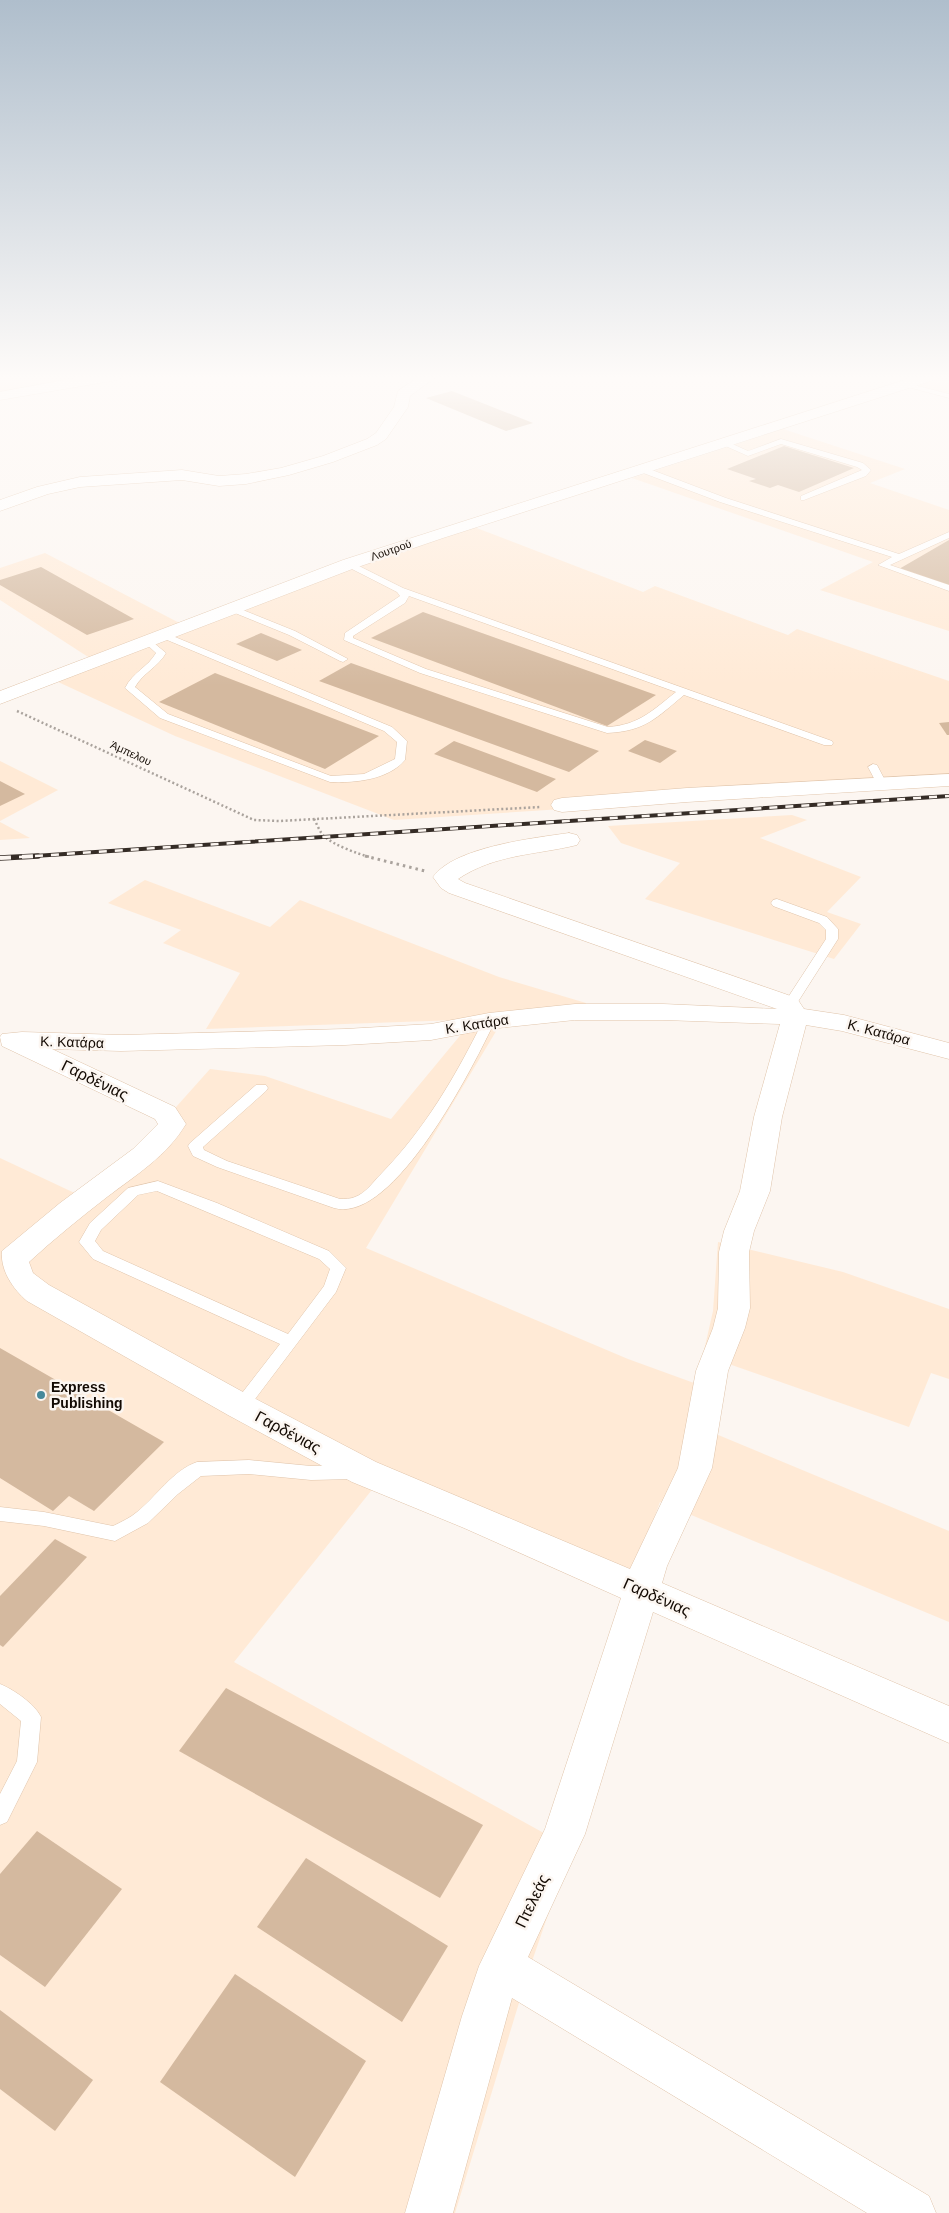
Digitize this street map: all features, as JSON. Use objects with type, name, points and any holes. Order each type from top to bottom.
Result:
[{"type":"street","points":[[0,506],[43,490],[80,482],[120,479]]},
{"type":"street","points":[[208,479],[219,481],[242,479]]},
{"type":"street","name":"Λουτρού","points":[[0,698],[349,564],[609,479]]},
{"type":"street","points":[[562,805],[877,776],[949,780]]},
{"type":"street","points":[[569,840],[510,848],[467,864],[445,877],[449,884],[457,888],[696,970],[792,1011]]},
{"type":"street","name":"Κ. Κατάρα","points":[[5,1039],[120,1043],[345,1037],[431,1032],[489,1021],[575,1012],[792,1011],[949,1051]]},
{"type":"street","name":"Πτελεάς","points":[[429,2213],[484,2016],[501,1966],[564,1834],[649,1566],[682,1501],[695,1468],[712,1371],[729,1328],[734,1308],[734,1252],[738,1231],[755,1191],[768,1117],[792,1033],[792,1011]]},
{"type":"street","name":"Γαρδένιας","points":[[5,1039],[165,1113],[172,1124],[169,1132],[43,1232],[13,1259],[20,1279],[38,1293],[240,1406],[364,1472],[476,1518],[949,1726]]},
{"type":"street","points":[[501,1966],[912,2213]]},
{"type":"lane","points":[[669,479],[724,500],[899,558]]},
{"type":"lane","points":[[804,498],[850,479]]},
{"type":"lane","points":[[949,535],[882,565],[949,588]]},
{"type":"lane","points":[[349,564],[400,590],[828,743]]},
{"type":"lane","points":[[400,590],[405,596],[402,600],[348,635],[349,640],[423,671],[607,730],[627,729],[646,720],[683,692]]},
{"type":"lane","points":[[233,609],[292,633],[343,659]]},
{"type":"lane","points":[[156,638],[388,729],[402,741],[400,760],[386,770],[369,777],[348,780],[330,779],[164,716],[130,688],[134,677],[158,658],[161,653],[156,638]]},
{"type":"lane","points":[[777,903],[823,920],[832,929],[832,938],[792,1011]]},
{"type":"lane","points":[[261,1088],[195,1146],[198,1153],[222,1164],[339,1204],[352,1204],[365,1198],[394,1170],[429,1128],[468,1064],[489,1021]]},
{"type":"lane","points":[[240,1406],[291,1342],[332,1288],[338,1268],[324,1255],[158,1186],[133,1190],[95,1227],[87,1242],[98,1254],[291,1342]]},
{"type":"lane","points":[[0,1514],[22,1515],[115,1534],[142,1518],[172,1489],[197,1469],[249,1468],[311,1473],[364,1472]]},
{"type":"lane","points":[[0,1693],[31,1716],[27,1762],[0,1815]]},
{"type":"path","name":"Άμπελου","points":[[17,711],[254,820],[314,820]]},
{"type":"path","points":[[445,877],[356,855],[325,837],[314,820],[562,805]]},
{"type":"shaded area","points":[[636,479],[879,479],[870,483],[949,510],[949,631],[820,590],[873,562]]},
{"type":"shaded area","points":[[474,527],[643,592],[655,586],[788,635],[797,629],[949,681],[949,784],[394,820],[175,736],[56,681],[99,664],[0,600],[0,568],[45,553],[191,629],[367,562]]},
{"type":"shaded area","points":[[0,761],[58,790],[0,821]]},
{"type":"shaded area","points":[[792,815],[807,820],[760,838],[861,877],[827,912],[861,924],[834,959],[645,899],[680,863],[621,843],[608,826]]},
{"type":"shaded area","points":[[0,822],[30,838],[0,840]]},
{"type":"shaded area","points":[[145,880],[270,927],[300,900],[499,977],[586,1003],[582,1019],[498,1028],[366,1248],[628,1359],[694,1383],[687,1422],[949,1531],[949,1622],[660,1502],[624,1598],[375,1486],[234,1662],[571,1848],[529,1970],[455,2213],[0,2213],[0,1158],[81,1196],[135,1153],[210,1069],[265,1076],[391,1119],[463,1032],[457,1020],[206,1029],[240,973],[163,943],[181,930],[108,903]]},
{"type":"shaded area","points":[[718,1242],[843,1272],[949,1309],[949,1379],[931,1373],[909,1427],[703,1355],[713,1311]]},
{"type":"building","points":[[755,479],[828,479],[799,492],[778,485],[770,488],[749,481]]},
{"type":"building","points":[[949,540],[949,585],[899,569]]},
{"type":"building","points":[[41,567],[134,619],[87,635],[0,585],[0,580]]},
{"type":"building","points":[[423,612],[656,695],[607,726],[371,638]]},
{"type":"building","points":[[261,633],[302,650],[277,661],[236,644]]},
{"type":"building","points":[[351,663],[599,751],[569,772],[319,681]]},
{"type":"building","points":[[215,673],[379,736],[325,769],[159,702]]},
{"type":"building","points":[[949,722],[949,735],[947,735],[939,723]]},
{"type":"building","points":[[645,740],[677,751],[660,763],[628,751]]},
{"type":"building","points":[[454,741],[556,779],[537,792],[434,754]]},
{"type":"building","points":[[0,781],[25,794],[0,806]]},
{"type":"building","name":"Express Publishing","points":[[0,1348],[164,1442],[94,1511],[69,1496],[53,1511],[0,1478]]},
{"type":"building","points":[[55,1539],[87,1557],[3,1647],[0,1645],[0,1596]]},
{"type":"building","points":[[226,1688],[483,1825],[440,1898],[179,1751]]},
{"type":"building","points":[[37,1831],[122,1889],[45,1987],[0,1955],[0,1874]]},
{"type":"building","points":[[306,1858],[448,1946],[402,2022],[257,1927]]},
{"type":"building","points":[[235,1974],[366,2061],[295,2177],[160,2082]]},
{"type":"building","points":[[0,2010],[93,2080],[55,2131],[0,2089]]},
{"type":"railway","points":[[19,857],[949,796]]},
{"type":"railway","points":[[19,857],[38,856]]},
{"type":"railway","points":[[0,858],[19,857]]},
{"type":"place","name":"Express Publishing","points":[[41,1395]]}]
